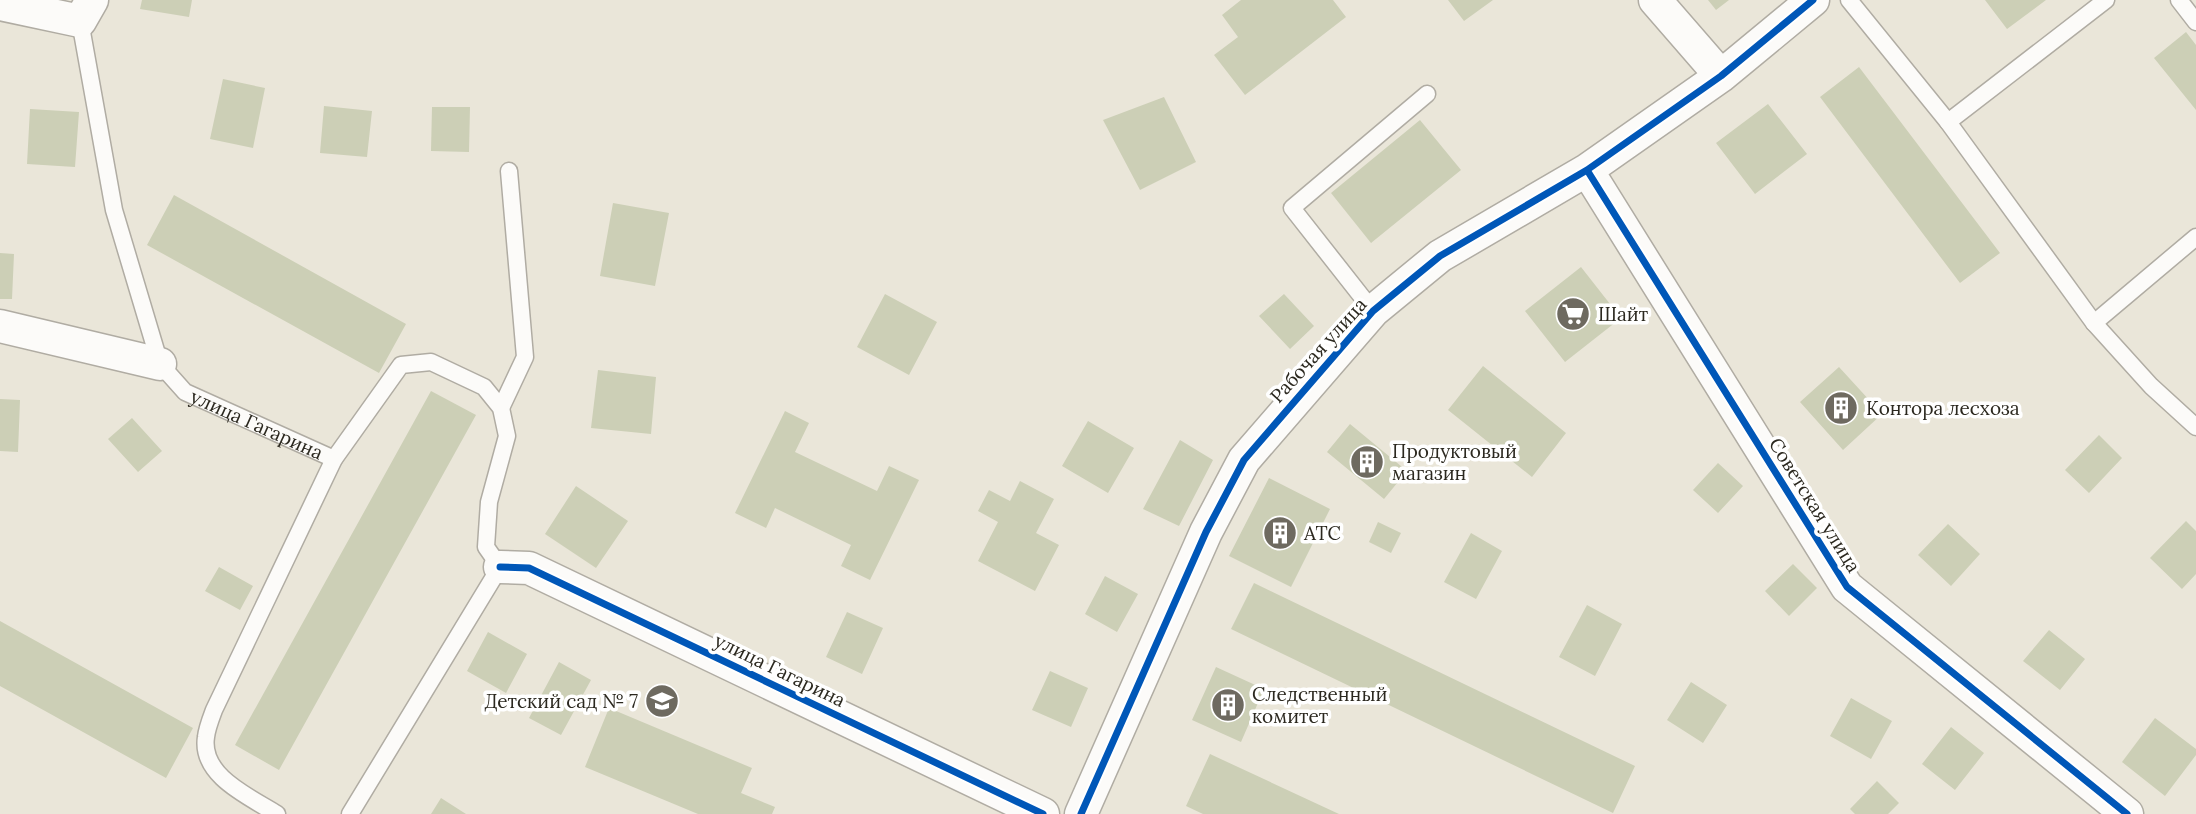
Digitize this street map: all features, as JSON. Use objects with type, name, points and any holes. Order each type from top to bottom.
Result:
[{"type":"street","points":[[1655,0],[1721,76]]},
{"type":"street","name":"Рабочая улица","points":[[1081,814],[1206,532],[1244,460],[1373,311],[1440,256],[1587,170],[1721,76],[1813,0]]},
{"type":"street","points":[[0,4],[86,10]]},
{"type":"street","name":"Советская улица","points":[[1587,170],[1847,587],[2126,814]]},
{"type":"street","points":[[0,326],[160,364]]},
{"type":"street","name":"улица Гагарина","points":[[500,567],[529,568],[1043,814]]},
{"type":"lane","points":[[1849,0],[1948,122],[2094,323],[2151,386],[2196,427]]},
{"type":"lane","points":[[1948,122],[2106,0]]},
{"type":"lane","points":[[2179,0],[2196,22]]},
{"type":"lane","points":[[86,10],[114,210],[160,364]]},
{"type":"lane","points":[[1373,311],[1292,208],[1427,94]]},
{"type":"lane","points":[[350,814],[500,567],[486,547],[489,502],[507,436],[501,408],[525,357],[509,171]]},
{"type":"lane","points":[[2094,323],[2196,237]]},
{"type":"lane","name":"улица Гагарина","points":[[160,364],[185,392],[334,458],[401,365],[431,362],[484,387],[501,408]]},
{"type":"lane","points":[[277,814],[225,780],[210,764],[205,739],[231,669],[334,458]]},
{"type":"building","points":[[142,0],[192,0],[189,17],[140,9]]},
{"type":"building","points":[[1241,0],[1333,0],[1346,17],[1245,95],[1214,55],[1238,37],[1222,15]]},
{"type":"building","points":[[1448,0],[1493,0],[1464,21]]},
{"type":"building","points":[[1708,0],[1729,0],[1716,10]]},
{"type":"building","points":[[1985,0],[2046,0],[2007,29]]},
{"type":"building","points":[[2186,32],[2196,45],[2196,110],[2154,58]]},
{"type":"building","points":[[1859,67],[2000,253],[1960,283],[1820,97]]},
{"type":"building","points":[[223,79],[265,88],[253,148],[210,139]]},
{"type":"building","points":[[1164,97],[1196,162],[1140,190],[1103,120]]},
{"type":"building","points":[[1768,104],[1807,154],[1755,194],[1716,143]]},
{"type":"building","points":[[324,106],[372,111],[367,157],[320,153]]},
{"type":"building","points":[[432,107],[470,107],[469,152],[431,151]]},
{"type":"building","points":[[30,109],[79,112],[75,167],[27,164]]},
{"type":"building","points":[[1420,120],[1461,170],[1371,243],[1331,193]]},
{"type":"building","points":[[174,195],[406,324],[379,373],[147,245]]},
{"type":"building","points":[[613,203],[669,213],[655,286],[600,276]]},
{"type":"building","points":[[0,253],[14,254],[12,299],[0,299]]},
{"type":"building","name":"Шайт","points":[[1581,267],[1621,318],[1565,362],[1525,311]]},
{"type":"building","points":[[885,294],[937,322],[909,375],[857,347]]},
{"type":"building","points":[[1284,294],[1314,326],[1290,349],[1259,316]]},
{"type":"building","points":[[1483,366],[1566,433],[1532,477],[1448,410]]},
{"type":"building","name":"Контора лесхоза","points":[[1839,367],[1882,414],[1843,450],[1800,402]]},
{"type":"building","points":[[598,370],[656,377],[651,434],[591,428]]},
{"type":"building","points":[[431,391],[476,415],[279,770],[235,745]]},
{"type":"building","points":[[0,399],[20,400],[18,452],[0,451]]},
{"type":"building","points":[[785,411],[809,423],[795,452],[877,491],[889,466],[919,480],[870,580],[841,566],[851,545],[775,508],[766,528],[735,513]]},
{"type":"building","points":[[132,418],[162,451],[138,472],[108,439]]},
{"type":"building","points":[[1088,421],[1134,448],[1108,493],[1062,466]]},
{"type":"building","name":"Продуктовый магазин","points":[[1350,424],[1407,471],[1384,499],[1327,452]]},
{"type":"building","points":[[2099,435],[2122,458],[2089,493],[2065,470]]},
{"type":"building","points":[[1180,440],[1213,460],[1179,526],[1143,509]]},
{"type":"building","points":[[1718,463],[1743,486],[1718,513],[1693,490]]},
{"type":"building","name":"АТС","points":[[1269,478],[1330,509],[1291,587],[1229,556]]},
{"type":"building","points":[[1020,481],[1054,499],[1036,533],[1059,545],[1035,591],[978,561],[998,522],[978,511],[989,490],[1010,501]]},
{"type":"building","points":[[576,486],[628,521],[596,568],[545,534]]},
{"type":"building","points":[[2186,521],[2196,531],[2196,574],[2182,589],[2150,558]]},
{"type":"building","points":[[1378,522],[1401,533],[1391,553],[1369,542]]},
{"type":"building","points":[[1948,524],[1980,554],[1951,586],[1918,555]]},
{"type":"building","points":[[1471,533],[1502,551],[1476,599],[1444,582]]},
{"type":"building","points":[[1793,564],[1817,588],[1789,616],[1765,591]]},
{"type":"building","points":[[219,567],[253,586],[240,610],[205,591]]},
{"type":"building","points":[[1105,576],[1138,594],[1117,632],[1085,614]]},
{"type":"building","points":[[1254,583],[1635,766],[1613,813],[1231,629]]},
{"type":"building","points":[[1587,605],[1622,624],[1595,676],[1559,657]]},
{"type":"building","points":[[847,612],[883,628],[862,674],[826,657]]},
{"type":"building","points":[[0,621],[193,728],[166,778],[0,686]]},
{"type":"building","points":[[2049,630],[2085,659],[2060,690],[2023,661]]},
{"type":"building","points":[[488,632],[527,654],[506,693],[467,671]]},
{"type":"building","points":[[559,662],[591,680],[561,735],[529,718]]},
{"type":"building","name":"Следственный комитет","points":[[1216,667],[1264,689],[1241,742],[1192,720]]},
{"type":"building","points":[[1050,671],[1088,688],[1071,727],[1032,710]]},
{"type":"building","points":[[1691,682],[1727,705],[1703,743],[1667,720]]},
{"type":"building","points":[[1851,698],[1892,721],[1871,759],[1830,736]]},
{"type":"building","points":[[609,708],[752,768],[741,793],[775,807],[772,814],[698,814],[585,767]]},
{"type":"building","points":[[2155,718],[2196,749],[2196,755],[2165,796],[2122,762]]},
{"type":"building","points":[[1951,727],[1984,753],[1955,790],[1922,764]]},
{"type":"building","points":[[1210,754],[1339,814],[1203,814],[1186,806]]},
{"type":"building","points":[[1877,781],[1899,803],[1888,814],[1855,814],[1850,809]]},
{"type":"building","points":[[441,798],[466,814],[431,814]]},
{"type":"cycle path","points":[[1081,814],[1206,532],[1244,460],[1373,311],[1440,256],[1587,170],[1721,76],[1813,0]]},
{"type":"cycle path","points":[[1587,170],[1847,587],[2127,814]]},
{"type":"cycle path","points":[[500,567],[529,568],[1043,814]]},
{"type":"place","name":"Шайт","points":[[1573,314]]},
{"type":"place","name":"Контора лесхоза","points":[[1841,408]]},
{"type":"place","name":"Продуктовый магазин","points":[[1367,462]]},
{"type":"place","name":"АТС","points":[[1280,533]]},
{"type":"place","name":"Детский сад № 7","points":[[662,701]]},
{"type":"place","name":"Следственный комитет","points":[[1228,705]]}]
